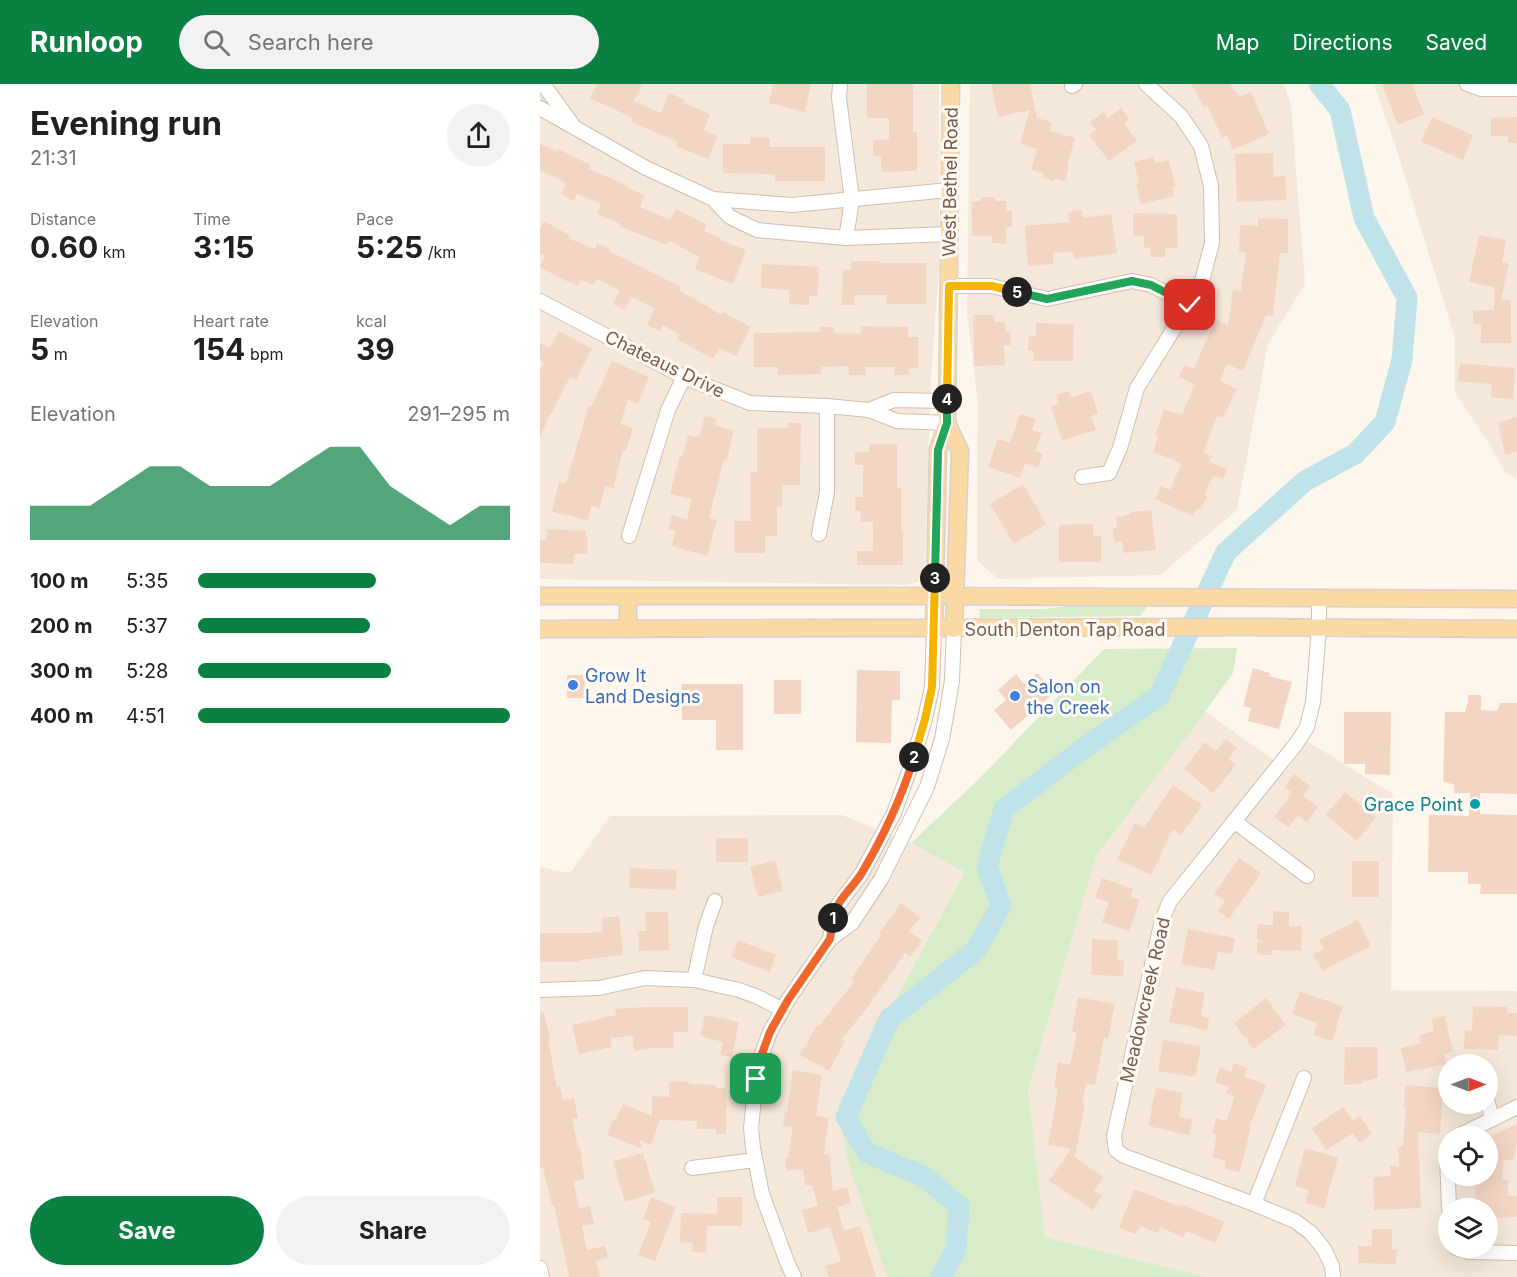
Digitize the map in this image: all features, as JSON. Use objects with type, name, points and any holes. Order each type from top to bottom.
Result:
[{"type":"main road","name":"West Bethel Road","points":[[934,629],[938,450],[947,423],[951,84]]},
{"type":"main road","name":"West Bethel Road","points":[[947,423],[960,451],[954,629]]},
{"type":"main road","name":"South Denton Tap Road","points":[[540,596],[1517,599]]},
{"type":"main road","points":[[628,596],[628,629]]},
{"type":"main road","name":"South Denton Tap Road","points":[[540,629],[1517,629]]},
{"type":"street","points":[[543,84],[575,128]]},
{"type":"street","points":[[840,84],[839,98],[852,200],[846,238]]},
{"type":"street","points":[[1082,477],[1109,473],[1120,448],[1137,388],[1202,285],[1212,243],[1211,186],[1201,146],[1181,116],[1146,84]]},
{"type":"street","points":[[1467,84],[1481,89],[1517,89]]},
{"type":"street","points":[[540,108],[646,168],[713,199],[792,205],[950,190]]},
{"type":"street","points":[[713,199],[730,217],[757,230],[846,238],[950,234]]},
{"type":"street","points":[[949,286],[992,286],[1047,299],[1132,281],[1151,285],[1190,305]]},
{"type":"street","name":"Chateaus Drive","points":[[540,301],[684,377],[750,403],[869,410],[897,421],[947,423]]},
{"type":"street","points":[[629,536],[668,410],[684,377]]},
{"type":"street","name":"Chateaus Drive","points":[[869,410],[894,400],[947,401]]},
{"type":"street","points":[[819,534],[827,492],[828,406]]},
{"type":"street","name":"Meadowcreek Road","points":[[1319,598],[1313,702],[1307,727],[1296,744],[1170,901],[1162,920],[1114,1136],[1116,1150],[1124,1156],[1295,1221],[1311,1233],[1324,1249],[1332,1266],[1332,1277]]},
{"type":"street","points":[[830,939],[835,909],[862,873],[889,823],[912,763],[932,687],[934,629]]},
{"type":"street","points":[[794,1277],[762,1194],[753,1148],[751,1128],[760,1059],[770,1032],[830,939],[852,923],[881,879],[927,787],[942,739],[948,705],[952,680],[954,629]]},
{"type":"street","points":[[1234,821],[1307,876]]},
{"type":"street","points":[[694,980],[706,926],[715,901]]},
{"type":"street","points":[[540,990],[599,988],[645,978],[694,980],[739,990],[783,1010]]},
{"type":"street","points":[[1254,1204],[1304,1078]]},
{"type":"street","points":[[1478,1126],[1517,1107]]},
{"type":"street","points":[[1491,1114],[1492,1119]]},
{"type":"street","points":[[692,1168],[755,1160]]},
{"type":"street","points":[[1498,1253],[1517,1253]]},
{"type":"street","points":[[540,1268],[542,1277]]},
{"type":"shaded area","points":[[540,84],[939,84],[939,265],[931,378],[925,565],[918,582],[905,585],[540,579]]},
{"type":"shaded area","points":[[970,84],[1284,84],[1291,106],[1305,284],[1268,344],[1237,510],[1160,575],[998,579],[977,560],[978,404],[967,313]]},
{"type":"shaded area","points":[[1374,84],[1517,84],[1517,479],[1505,472],[1455,392],[1455,338]]},
{"type":"shaded area","points":[[1205,711],[1287,770],[1307,741],[1393,794],[1391,990],[1517,991],[1517,1277],[1206,1277],[1045,1237],[1028,1091],[1096,856]]},
{"type":"shaded area","points":[[842,815],[911,843],[966,871],[838,1105],[847,1160],[887,1277],[540,1277],[540,867],[570,873],[610,816]]},
{"type":"green space","points":[[1083,604],[1148,605],[1140,616],[980,618],[979,609],[1044,609]]},
{"type":"green space","points":[[1237,648],[1233,673],[1096,856],[1028,1090],[1045,1237],[1206,1277],[887,1277],[847,1160],[838,1105],[965,872],[911,843],[982,776],[1104,649]]},
{"type":"building","points":[[597,84],[642,84],[634,101],[661,113],[669,93],[685,100],[684,103],[710,114],[704,130],[718,136],[708,159],[676,146],[678,142],[632,122],[633,118],[590,98]]},
{"type":"building","points":[[773,84],[811,84],[805,112],[769,103]]},
{"type":"building","points":[[867,84],[913,84],[913,132],[917,132],[917,171],[881,172],[881,156],[873,156],[873,140],[889,139],[889,118],[867,118]]},
{"type":"building","points":[[991,84],[1030,84],[1037,118],[1052,122],[1050,131],[1075,138],[1065,181],[1042,178],[1044,173],[1031,170],[1037,149],[1020,144],[1030,110],[998,117]]},
{"type":"building","points":[[1191,84],[1230,84],[1239,97],[1251,92],[1269,134],[1233,150],[1227,135],[1222,138],[1208,106],[1205,108]]},
{"type":"building","points":[[1382,84],[1412,84],[1424,114],[1398,125]]},
{"type":"building","points":[[1121,108],[1129,119],[1124,123],[1137,141],[1109,161],[1089,135],[1096,130],[1090,122],[1104,112],[1108,118]]},
{"type":"building","points":[[1432,117],[1473,135],[1463,160],[1421,142]]},
{"type":"building","points":[[1517,117],[1517,143],[1508,143],[1508,136],[1491,136],[1491,118]]},
{"type":"building","points":[[750,137],[770,138],[770,147],[825,147],[825,181],[775,181],[775,174],[723,173],[723,144],[750,144]]},
{"type":"building","points":[[540,144],[557,151],[558,149],[591,165],[589,169],[645,195],[640,207],[670,220],[676,209],[707,225],[704,231],[746,250],[733,284],[695,269],[700,257],[669,241],[666,245],[619,226],[620,224],[597,214],[601,204],[577,194],[574,201],[561,194],[566,183],[540,170]]},
{"type":"building","points":[[1273,153],[1274,177],[1285,176],[1286,200],[1237,202],[1235,154]]},
{"type":"building","points":[[1153,157],[1155,163],[1169,160],[1175,186],[1172,187],[1174,196],[1141,204],[1134,162]]},
{"type":"building","points":[[981,197],[995,197],[995,201],[1006,201],[1006,211],[1012,211],[1012,227],[1006,227],[1006,244],[992,243],[992,236],[972,236],[972,201],[981,201]]},
{"type":"building","points":[[1082,210],[1083,218],[1111,214],[1117,253],[1074,259],[1073,252],[1053,253],[1053,264],[1028,266],[1025,226],[1069,222],[1068,212]]},
{"type":"building","points":[[1133,213],[1177,214],[1178,248],[1165,248],[1165,257],[1150,257],[1150,248],[1144,247],[1144,236],[1133,236]]},
{"type":"building","points":[[1258,218],[1288,219],[1288,253],[1280,253],[1273,316],[1266,315],[1243,371],[1227,364],[1220,381],[1237,389],[1223,418],[1217,416],[1203,453],[1212,456],[1209,462],[1227,469],[1223,479],[1213,476],[1204,495],[1207,496],[1201,510],[1197,508],[1193,516],[1155,499],[1161,486],[1170,490],[1181,464],[1153,452],[1158,436],[1155,435],[1164,409],[1182,415],[1195,384],[1179,377],[1184,365],[1194,369],[1215,320],[1228,325],[1233,290],[1241,291],[1246,252],[1239,252],[1240,225],[1258,226]]},
{"type":"building","points":[[544,221],[571,236],[570,239],[595,249],[597,243],[609,248],[609,251],[681,287],[679,290],[722,315],[723,312],[751,327],[736,356],[719,348],[713,359],[677,339],[680,335],[663,325],[660,331],[647,325],[655,308],[631,297],[625,310],[613,304],[620,290],[597,279],[594,285],[581,280],[578,286],[540,267],[545,256],[540,253],[540,229]]},
{"type":"building","points":[[1479,235],[1506,240],[1502,262],[1509,264],[1501,300],[1511,300],[1511,343],[1481,343],[1481,324],[1473,324],[1473,310],[1494,310],[1494,287],[1469,282]]},
{"type":"building","points":[[851,261],[926,263],[926,304],[886,304],[886,295],[854,295],[854,305],[842,305],[843,270],[851,270]]},
{"type":"building","points":[[762,264],[819,267],[818,296],[809,296],[809,305],[789,304],[789,290],[761,288]]},
{"type":"building","points":[[973,315],[994,315],[994,322],[1005,322],[1005,332],[1010,332],[1011,345],[1004,345],[1005,365],[974,366]]},
{"type":"building","points":[[1036,323],[1074,324],[1073,361],[1034,361],[1034,351],[1028,351],[1029,335],[1036,336]]},
{"type":"building","points":[[861,326],[908,327],[908,337],[918,337],[918,368],[909,368],[909,375],[894,375],[894,367],[866,367],[866,375],[849,375],[849,366],[821,367],[821,374],[778,375],[778,367],[754,367],[754,333],[820,332],[820,327],[834,327],[834,333],[861,334]]},
{"type":"building","points":[[559,331],[592,349],[576,380],[570,377],[540,437],[540,371],[544,363],[540,360],[540,343],[550,348]]},
{"type":"building","points":[[612,361],[649,377],[638,404],[628,400],[620,424],[633,428],[626,451],[623,450],[613,488],[605,486],[600,508],[591,506],[588,520],[552,512],[559,482],[566,483],[589,405],[592,406]]},
{"type":"building","points":[[1460,363],[1515,368],[1513,399],[1491,397],[1492,384],[1458,381]]},
{"type":"building","points":[[1069,391],[1071,397],[1091,391],[1098,414],[1091,416],[1096,430],[1062,440],[1051,406],[1059,404],[1056,395]]},
{"type":"building","points":[[1020,414],[1036,419],[1032,430],[1042,433],[1035,451],[1043,454],[1038,468],[1025,463],[1020,478],[988,467],[998,439],[1010,443]]},
{"type":"building","points":[[705,416],[717,419],[715,426],[734,430],[709,518],[717,520],[707,556],[672,546],[676,531],[668,529],[672,515],[687,520],[692,499],[670,494],[688,435],[699,437]]},
{"type":"building","points":[[1517,417],[1517,452],[1505,455],[1498,422]]},
{"type":"building","points":[[788,423],[801,423],[800,485],[782,485],[782,507],[777,507],[777,536],[765,536],[765,553],[734,553],[734,521],[750,521],[750,472],[757,472],[757,428],[788,428]]},
{"type":"building","points":[[869,444],[897,444],[897,488],[901,488],[903,565],[857,565],[857,551],[873,551],[873,522],[860,522],[861,511],[855,511],[855,497],[863,497],[863,465],[855,465],[855,452],[869,452]]},
{"type":"building","points":[[1023,484],[1046,524],[1014,544],[990,504]]},
{"type":"building","points":[[1151,510],[1156,550],[1124,553],[1122,541],[1115,542],[1113,528],[1117,528],[1116,517],[1131,514],[1131,512]]},
{"type":"building","points":[[1093,524],[1093,537],[1101,536],[1101,562],[1059,562],[1059,525]]},
{"type":"building","points":[[547,529],[586,531],[587,554],[574,554],[573,564],[540,563],[540,540],[547,540]]},
{"type":"building","points":[[1253,668],[1270,673],[1269,676],[1292,682],[1279,729],[1248,721],[1251,708],[1243,706]]},
{"type":"building","points":[[857,670],[900,671],[900,700],[892,700],[891,743],[856,742]]},
{"type":"building","points":[[1037,673],[1054,693],[1011,730],[994,710],[1006,700],[998,690],[1016,674],[1024,684]]},
{"type":"building","points":[[567,675],[585,675],[585,698],[567,698]]},
{"type":"building","points":[[774,680],[801,680],[801,714],[774,714]]},
{"type":"building","points":[[682,684],[743,684],[743,750],[716,750],[716,720],[682,720]]},
{"type":"building","name":"Grace Point","points":[[1468,695],[1481,695],[1481,710],[1497,711],[1500,703],[1517,703],[1517,794],[1480,793],[1480,814],[1517,815],[1517,894],[1480,894],[1481,884],[1468,884],[1468,872],[1428,872],[1429,815],[1469,816],[1470,793],[1454,793],[1454,785],[1443,781],[1445,712],[1465,712]]},
{"type":"building","points":[[1344,712],[1391,712],[1390,775],[1365,774],[1365,764],[1344,764]]},
{"type":"building","points":[[1226,739],[1237,748],[1228,759],[1236,765],[1213,793],[1184,769],[1205,742],[1216,751]]},
{"type":"building","points":[[1294,774],[1310,786],[1303,795],[1318,807],[1307,822],[1298,815],[1288,827],[1274,817],[1292,793],[1285,787]]},
{"type":"building","points":[[1173,785],[1202,805],[1181,835],[1173,829],[1151,875],[1117,859],[1135,823],[1144,828]]},
{"type":"building","points":[[1345,792],[1376,817],[1357,841],[1326,815]]},
{"type":"building","points":[[716,838],[748,838],[748,862],[716,862]]},
{"type":"building","points":[[1239,858],[1261,873],[1229,919],[1218,911],[1225,901],[1214,894]]},
{"type":"building","points":[[775,860],[783,891],[758,897],[750,867]]},
{"type":"building","points":[[1352,861],[1379,861],[1379,897],[1352,897]]},
{"type":"building","points":[[630,868],[677,870],[676,890],[629,888]]},
{"type":"building","points":[[1102,878],[1133,889],[1130,897],[1140,900],[1129,931],[1102,922],[1109,902],[1095,898]]},
{"type":"building","points":[[901,903],[920,918],[909,931],[922,941],[910,957],[905,953],[842,1039],[845,1041],[829,1071],[800,1055],[817,1025],[819,1026],[854,982],[851,979],[881,935],[879,933]]},
{"type":"building","points":[[1273,911],[1289,912],[1289,926],[1302,926],[1301,951],[1272,949],[1272,955],[1257,954],[1257,942],[1264,943],[1257,938],[1257,924],[1273,925]]},
{"type":"building","points":[[645,912],[668,912],[669,950],[639,951],[638,931],[646,931]]},
{"type":"building","points":[[619,916],[623,955],[580,960],[580,962],[540,962],[540,933],[603,931],[602,918]]},
{"type":"building","points":[[1358,920],[1371,946],[1322,971],[1313,954],[1324,949],[1319,940]]},
{"type":"building","points":[[1188,929],[1235,938],[1232,954],[1218,952],[1214,970],[1181,964]]},
{"type":"building","points":[[1092,939],[1118,940],[1117,960],[1124,961],[1123,976],[1091,975]]},
{"type":"building","points":[[738,940],[776,955],[770,972],[731,957]]},
{"type":"building","points":[[1176,987],[1205,993],[1201,1016],[1209,1018],[1207,1030],[1169,1022]]},
{"type":"building","points":[[1300,992],[1343,1006],[1332,1041],[1313,1035],[1317,1023],[1292,1014]]},
{"type":"building","points":[[1078,997],[1115,1004],[1108,1039],[1104,1038],[1095,1085],[1086,1084],[1082,1103],[1085,1103],[1075,1157],[1103,1177],[1094,1191],[1102,1196],[1093,1210],[1049,1181],[1071,1149],[1048,1145],[1058,1089],[1054,1088],[1058,1062],[1070,1065],[1077,1033],[1072,1032]]},
{"type":"building","points":[[1266,998],[1286,1025],[1253,1049],[1247,1041],[1248,1038],[1244,1037],[1234,1023]]},
{"type":"building","points":[[1473,1006],[1507,1007],[1507,1013],[1517,1013],[1517,1036],[1499,1035],[1498,1050],[1464,1049],[1465,1030],[1472,1031]]},
{"type":"building","points":[[688,1007],[688,1032],[674,1032],[674,1048],[649,1048],[634,1051],[633,1036],[610,1038],[612,1047],[579,1054],[572,1025],[616,1015],[615,1009]]},
{"type":"building","points":[[544,1012],[557,1087],[560,1087],[563,1100],[574,1098],[578,1118],[572,1119],[578,1147],[580,1147],[585,1179],[573,1181],[579,1208],[590,1206],[594,1224],[582,1226],[587,1250],[605,1246],[608,1258],[596,1261],[600,1277],[569,1277],[554,1205],[552,1206],[543,1167],[540,1168],[540,1013]]},
{"type":"building","points":[[705,1015],[739,1022],[732,1057],[720,1055],[723,1042],[700,1036]]},
{"type":"building","points":[[1445,1016],[1453,1052],[1438,1054],[1438,1066],[1406,1072],[1401,1048],[1421,1044],[1419,1035],[1434,1031],[1432,1019]]},
{"type":"building","points":[[1163,1040],[1201,1046],[1195,1077],[1158,1071]]},
{"type":"building","points":[[1345,1047],[1378,1047],[1378,1078],[1362,1082],[1362,1084],[1344,1085]]},
{"type":"building","points":[[1234,1063],[1247,1068],[1244,1076],[1266,1085],[1249,1127],[1251,1127],[1240,1172],[1224,1169],[1226,1161],[1212,1157],[1217,1135],[1212,1133],[1216,1118],[1226,1121],[1235,1097],[1226,1093],[1229,1087],[1215,1082],[1220,1067],[1231,1072]]},
{"type":"building","points":[[793,1070],[822,1075],[816,1116],[829,1118],[824,1155],[829,1154],[833,1191],[847,1187],[851,1203],[837,1207],[844,1231],[860,1226],[876,1277],[829,1277],[825,1266],[841,1261],[830,1227],[808,1233],[802,1210],[818,1206],[812,1185],[805,1185],[803,1169],[787,1171],[785,1158],[788,1158],[793,1127],[783,1126]]},
{"type":"building","points":[[669,1081],[726,1088],[726,1134],[716,1134],[716,1129],[697,1129],[697,1121],[660,1120],[651,1145],[640,1140],[642,1149],[607,1135],[613,1119],[616,1120],[623,1104],[652,1116],[652,1096],[669,1097]]},
{"type":"building","points":[[1405,1085],[1438,1088],[1438,1114],[1441,1114],[1438,1134],[1418,1132],[1421,1208],[1374,1210],[1373,1177],[1390,1176],[1390,1166],[1399,1166],[1398,1147],[1403,1146],[1406,1107],[1404,1107]]},
{"type":"building","points":[[1156,1088],[1183,1093],[1179,1117],[1193,1119],[1189,1135],[1148,1126]]},
{"type":"building","points":[[1343,1107],[1352,1121],[1360,1116],[1372,1134],[1359,1143],[1353,1133],[1326,1150],[1312,1128]]},
{"type":"building","points":[[1517,1124],[1514,1159],[1503,1161],[1503,1180],[1508,1180],[1508,1196],[1517,1196],[1517,1217],[1498,1218],[1498,1198],[1475,1198],[1475,1186],[1498,1186],[1498,1133]]},
{"type":"building","points":[[1305,1148],[1338,1158],[1324,1208],[1305,1203],[1309,1190],[1295,1186]]},
{"type":"building","points":[[643,1153],[655,1193],[625,1202],[613,1161]]},
{"type":"building","points":[[1134,1189],[1179,1206],[1181,1204],[1224,1222],[1216,1243],[1186,1231],[1183,1237],[1160,1227],[1158,1233],[1140,1226],[1136,1234],[1119,1228]]},
{"type":"building","points":[[651,1197],[676,1207],[655,1261],[638,1255],[651,1222],[643,1219]]},
{"type":"building","points":[[717,1197],[742,1197],[742,1226],[707,1226],[706,1253],[692,1252],[693,1243],[680,1242],[681,1213],[717,1214]]},
{"type":"building","points":[[1372,1229],[1392,1229],[1392,1249],[1397,1250],[1396,1264],[1358,1263],[1358,1246],[1372,1246]]},
{"type":"waterway","points":[[941,1277],[956,1250],[959,1206],[923,1176],[867,1153],[846,1117],[889,1019],[976,950],[1001,906],[987,866],[1004,809],[1088,745],[1159,696],[1226,552],[1305,481],[1355,454],[1385,422],[1402,360],[1407,298],[1364,218],[1340,110],[1319,84]]},
{"type":"place","name":"Grow It Land Designs","points":[[573,685]]},
{"type":"place","name":"Salon on the Creek","points":[[1015,696]]},
{"type":"place","name":"Grace Point","points":[[1475,804]]},
{"type":"route","points":[[756,1079],[760,1059],[770,1032],[788,1000],[830,939],[835,909],[862,873],[894,813],[925,719],[932,687],[938,450],[947,423],[949,286],[992,286],[1047,299],[1132,281],[1151,285],[1190,305]]}]
